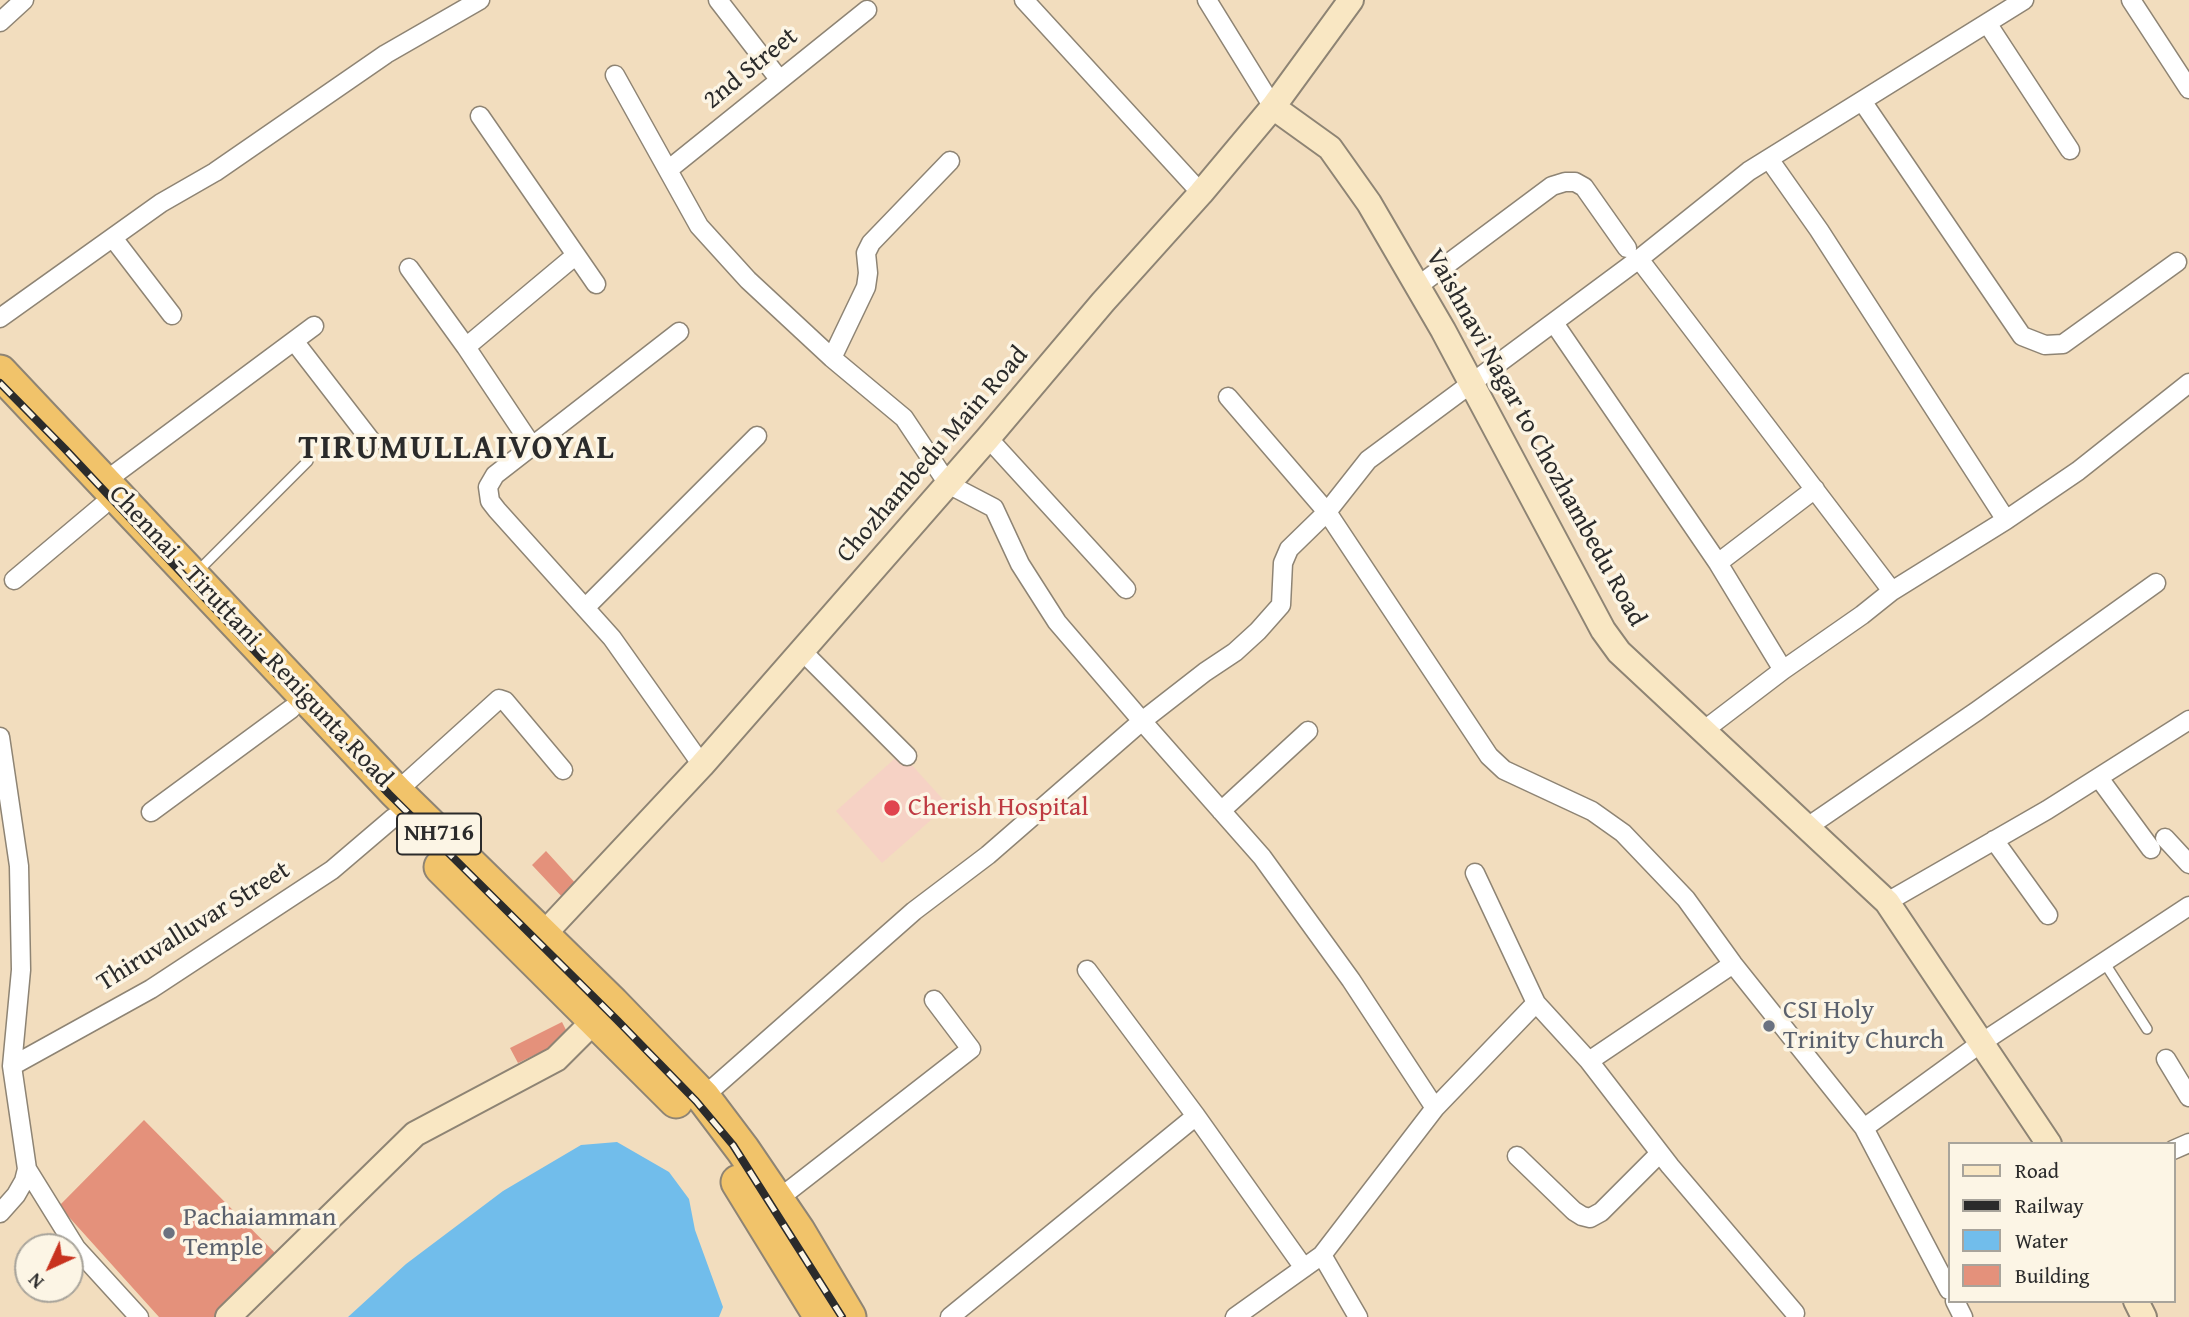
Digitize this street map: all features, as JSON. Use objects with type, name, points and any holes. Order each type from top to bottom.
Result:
[{"type":"highway","name":"Chennai - Tiruttani - Renigunta Road","points":[[0,372],[291,709],[362,770]]},
{"type":"highway","name":"Chennai - Tiruttani - Renigunta Road","points":[[0,402],[47,447],[193,575],[395,805],[603,1012],[703,1097],[798,1231],[849,1317]]},
{"type":"highway","name":"Chennai - Tiruttani - Renigunta Road","points":[[395,805],[543,935],[685,1110],[745,1192],[821,1317]]},
{"type":"street","points":[[0,22],[24,0]]},
{"type":"street","points":[[0,318],[161,203],[215,172],[386,54],[480,0]]},
{"type":"street","points":[[718,0],[779,79]]},
{"type":"street","points":[[1024,0],[1201,193]]},
{"type":"street","points":[[1207,0],[1273,107]]},
{"type":"street","name":"Chozhambedu Main Road","points":[[543,935],[702,765],[988,438],[1103,302],[1201,193],[1273,107],[1351,0]]},
{"type":"street","points":[[703,1097],[914,911],[988,855],[1142,720],[1258,632],[1281,605],[1283,562],[1289,549],[1327,512],[1368,460],[1554,323],[1633,254],[1749,171],[2024,0]]},
{"type":"street","points":[[2131,0],[2189,89]]},
{"type":"street","name":"2nd Street","points":[[668,170],[867,10]]},
{"type":"street","points":[[1987,23],[2070,150]]},
{"type":"street","points":[[615,75],[699,226],[748,280],[832,358],[904,418],[948,484],[994,508],[1020,564],[1057,622],[1262,857],[1343,969],[1435,1108]]},
{"type":"street","points":[[1862,101],[2022,336],[2045,345],[2063,344],[2177,262]]},
{"type":"street","name":"Vaishnavi Nagar to Chozhambedu Road","points":[[1273,107],[1330,148],[1369,203],[1418,286],[1603,630],[1619,652],[1887,902],[2048,1142]]},
{"type":"street","points":[[480,116],[596,284]]},
{"type":"street","points":[[1769,159],[1819,230],[2006,520]]},
{"type":"street","points":[[832,358],[866,287],[866,253],[871,243],[950,160]]},
{"type":"street","points":[[1418,286],[1552,186],[1575,182],[1584,187],[1892,591]]},
{"type":"street","points":[[113,238],[172,315]]},
{"type":"street","points":[[466,347],[576,255]]},
{"type":"street","points":[[409,268],[466,347],[531,446]]},
{"type":"street","points":[[1554,323],[1718,563],[1783,670]]},
{"type":"street","points":[[14,580],[103,494],[314,327]]},
{"type":"street","points":[[679,332],[495,475],[488,487],[490,501],[612,638],[702,765]]},
{"type":"street","points":[[294,341],[372,442]]},
{"type":"street","points":[[1703,732],[1892,591],[2006,520],[2078,471],[2189,383]]},
{"type":"street","points":[[1228,397],[1327,512],[1489,756],[1504,770],[1592,811],[1623,833],[1686,899],[1732,964],[1864,1128],[1948,1288]]},
{"type":"street","points":[[585,608],[757,436]]},
{"type":"street","points":[[988,438],[1126,589]]},
{"type":"street","points":[[1718,563],[1815,489]]},
{"type":"street","points":[[1806,828],[2157,583]]},
{"type":"street","points":[[802,651],[908,756]]},
{"type":"street","name":"Thiruvalluvar Street","points":[[12,1066],[151,989],[332,870],[499,699],[505,701],[563,770]]},
{"type":"street","points":[[151,812],[291,709]]},
{"type":"street","points":[[1887,902],[2099,778],[2189,720]]},
{"type":"street","points":[[1222,811],[1308,731]]},
{"type":"street","points":[[0,737],[19,866],[20,970],[8,1017],[12,1066],[27,1169],[16,1195],[0,1213]]},
{"type":"street","points":[[2099,778],[2158,844],[2189,864]]},
{"type":"street","points":[[1994,840],[2048,915]]},
{"type":"street","points":[[1475,873],[1536,1003],[1590,1061],[1660,1153],[1795,1313]]},
{"type":"street","points":[[1864,1128],[1982,1043],[2189,906]]},
{"type":"street","points":[[1590,1061],[1732,964]]},
{"type":"street","points":[[1087,970],[1196,1116],[1304,1268]]},
{"type":"street","points":[[777,1200],[971,1049],[934,1000]]},
{"type":"street","points":[[1235,1317],[1322,1255],[1435,1108],[1536,1003]]},
{"type":"street","points":[[228,1317],[415,1134],[556,1059],[603,1012]]},
{"type":"street","points":[[2166,1059],[2189,1097]]},
{"type":"street","points":[[950,1317],[1196,1116]]},
{"type":"street","points":[[1517,1156],[1574,1212],[1590,1217],[1601,1212],[1660,1153]]},
{"type":"street","points":[[27,1169],[76,1248],[139,1317]]},
{"type":"street","points":[[1322,1255],[1358,1317]]},
{"type":"lane","points":[[193,575],[308,461]]},
{"type":"lane","points":[[2104,962],[2147,1029]]},
{"type":"shaded area","name":"Cherish Hospital","points":[[901,753],[948,805],[882,863],[836,811]]},
{"type":"water","points":[[617,1142],[669,1172],[689,1199],[695,1230],[723,1307],[719,1317],[348,1317],[406,1264],[503,1191],[581,1145]]},
{"type":"building","points":[[546,851],[578,886],[564,899],[532,865]]},
{"type":"building","points":[[562,1022],[570,1038],[518,1063],[510,1048]]},
{"type":"building","name":"Pachaiamman Temple","points":[[144,1120],[281,1259],[219,1317],[159,1317],[59,1206]]},
{"type":"railway","points":[[0,383],[389,794],[696,1101],[733,1145],[842,1317]]},
{"type":"place","name":"Cherish Hospital","points":[[892,808]]},
{"type":"place","name":"CSI Holy Trinity Church","points":[[1769,1026]]},
{"type":"place","name":"Pachaiamman Temple","points":[[169,1233]]},
{"type":"district","name":"TIRUMULLAIVOYAL","points":[[457,450]]}]
